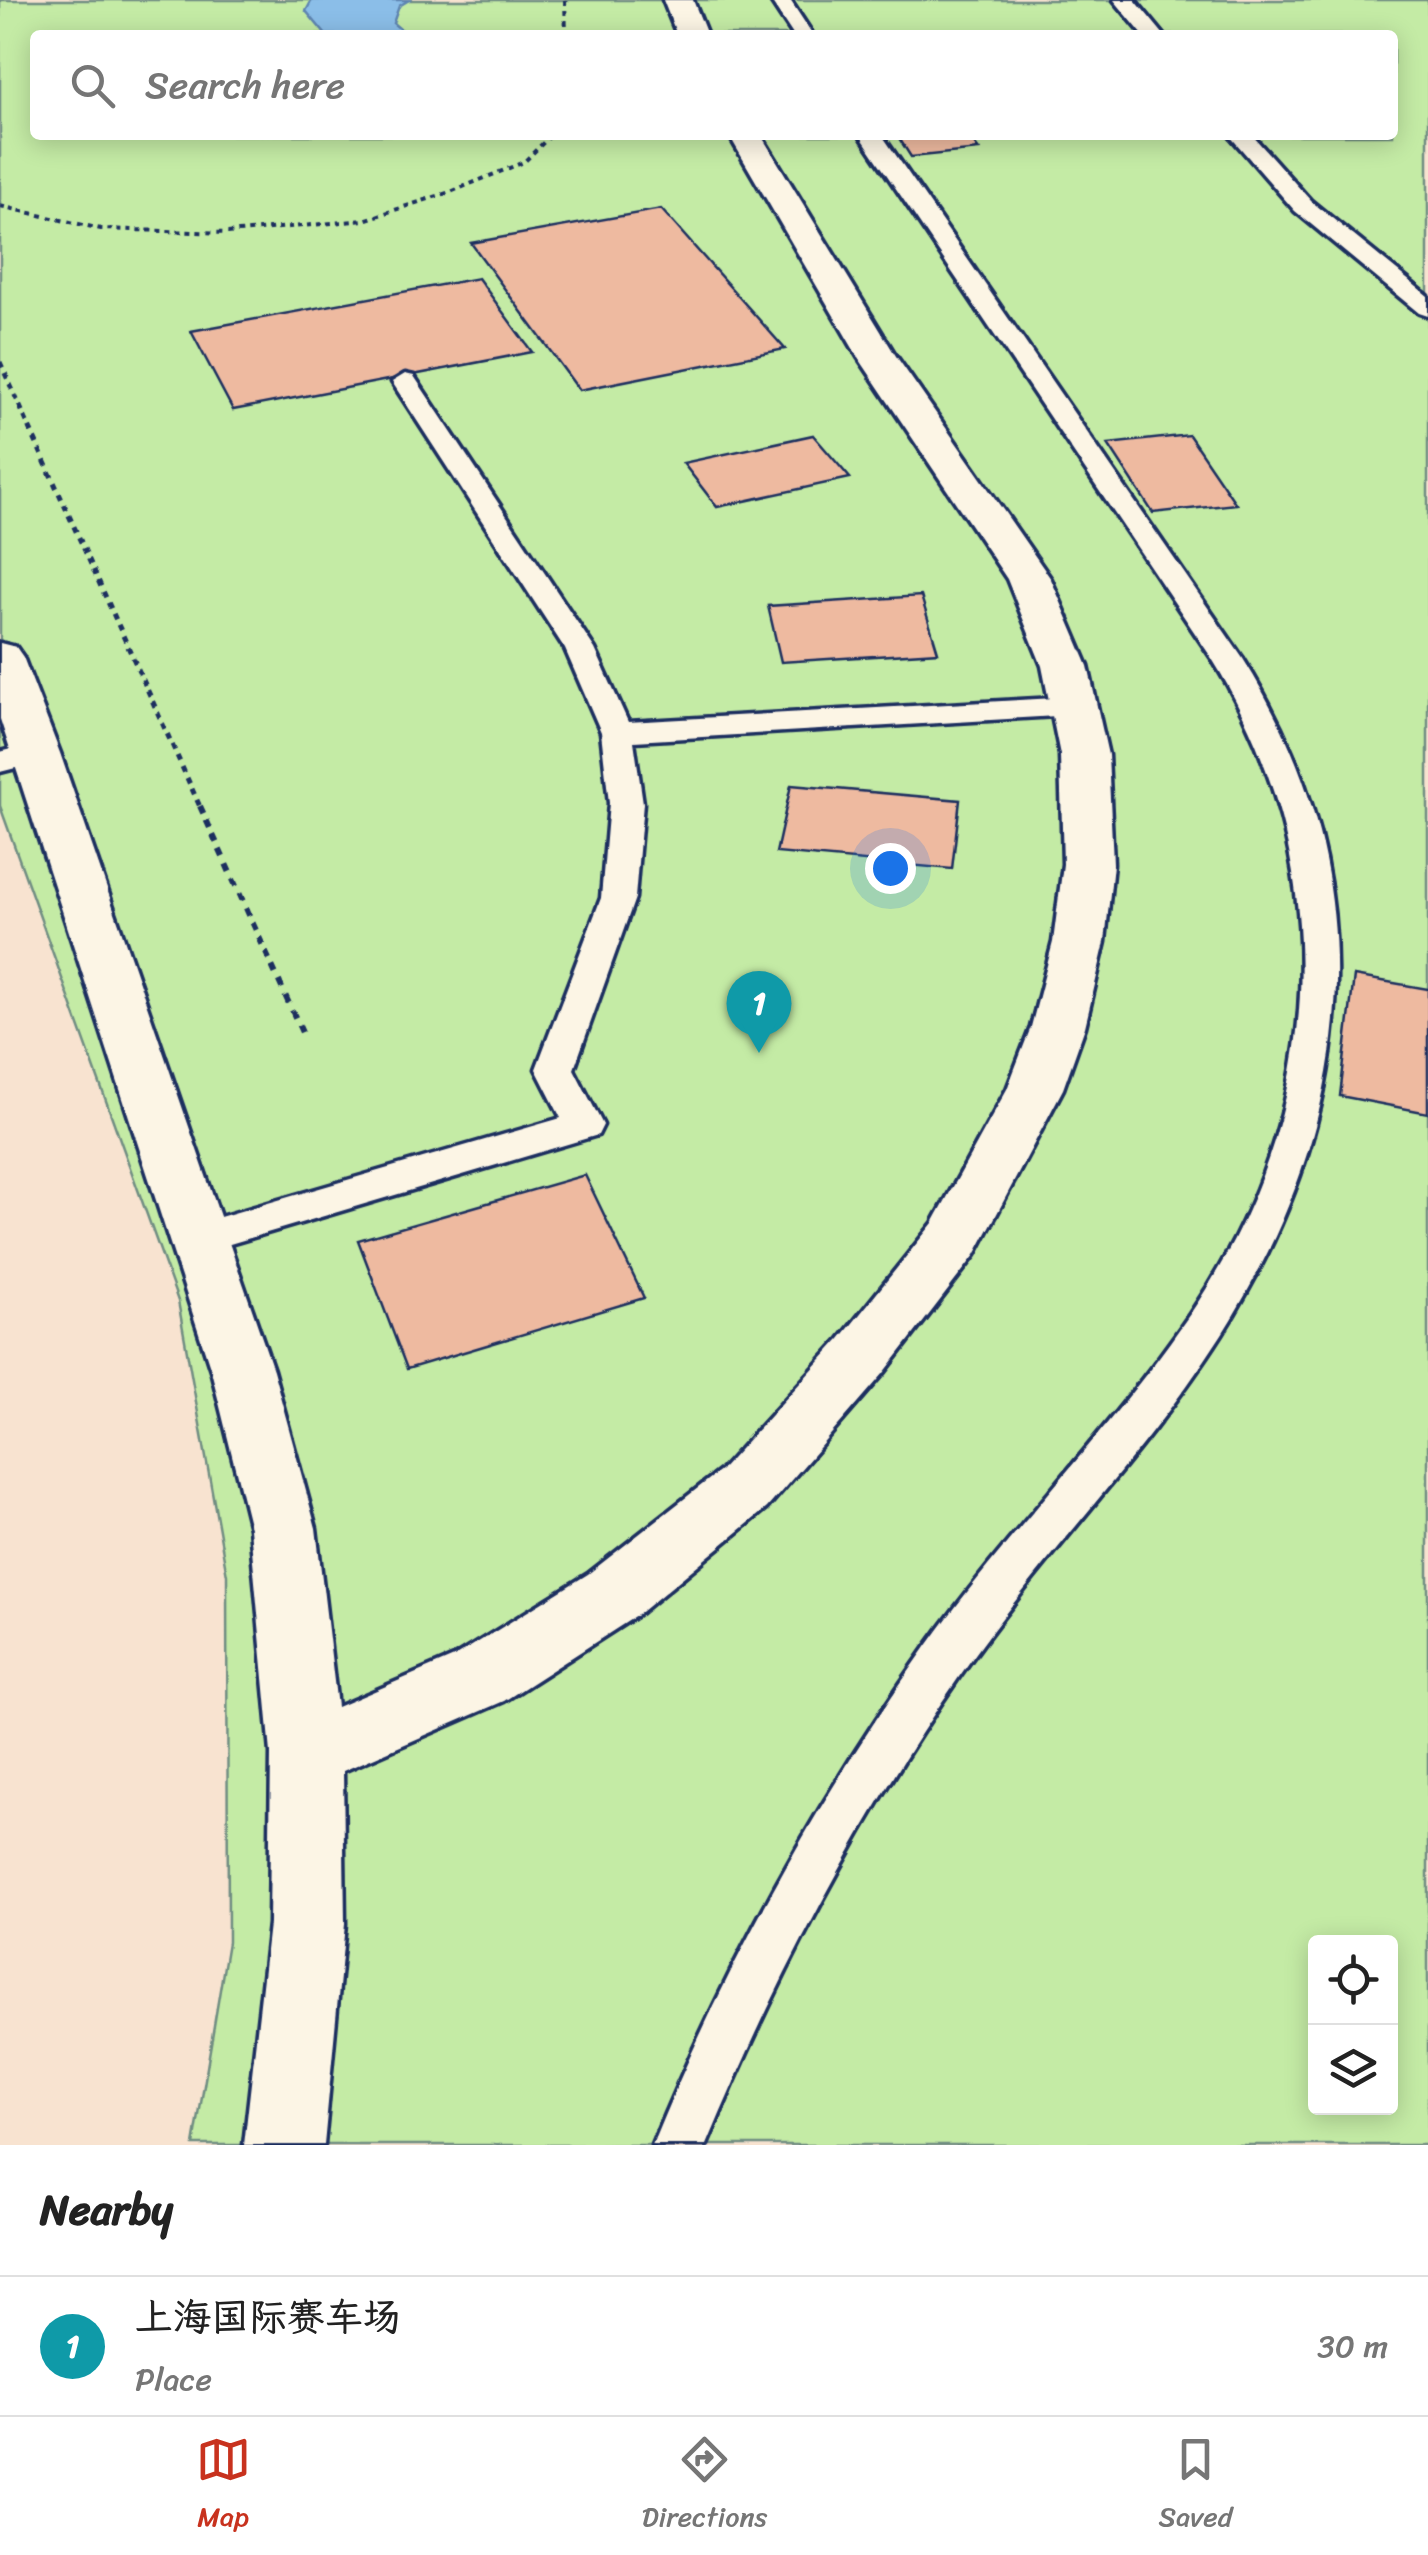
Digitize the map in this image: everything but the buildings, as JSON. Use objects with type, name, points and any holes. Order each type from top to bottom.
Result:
[{"type":"street","points":[[678,0],[690,30]]},
{"type":"street","points":[[307,1753],[478,1679],[612,1594],[744,1489],[862,1356],[954,1239],[1035,1089],[1058,1027],[1078,942],[1088,864],[1084,756],[1065,666],[1029,579],[877,357],[748,140]]},
{"type":"street","points":[[0,657],[18,758],[242,1370],[283,1528],[307,1753],[307,1924],[284,2145]]},
{"type":"lane","points":[[780,0],[801,30]]},
{"type":"lane","points":[[1124,0],[1150,30]]},
{"type":"lane","points":[[679,2145],[737,2010],[810,1874],[942,1662],[1160,1387],[1238,1276],[1282,1181],[1306,1098],[1321,998],[1321,921],[1312,860],[1297,802],[1269,731],[1211,636],[874,140]]},
{"type":"lane","points":[[1244,140],[1303,206],[1428,308]]},
{"type":"lane","points":[[196,1239],[584,1125],[555,1069],[618,898],[626,804],[617,732],[580,649],[405,382]]},
{"type":"lane","points":[[617,732],[1074,706]]},
{"type":"path","points":[[566,0],[566,30]]},
{"type":"path","points":[[0,206],[101,229],[228,234],[364,220],[454,192],[524,162],[545,140]]},
{"type":"path","points":[[0,362],[304,1038]]},
{"type":"green space","points":[[0,0],[1428,0],[1428,2145],[194,2145],[228,1942],[227,1575],[178,1301],[0,806]]},
{"type":"water","points":[[312,0],[409,0],[399,6],[393,23],[401,30],[322,30],[306,11]]},
{"type":"place","name":"上海国际赛车场","points":[[759,1053]]}]
